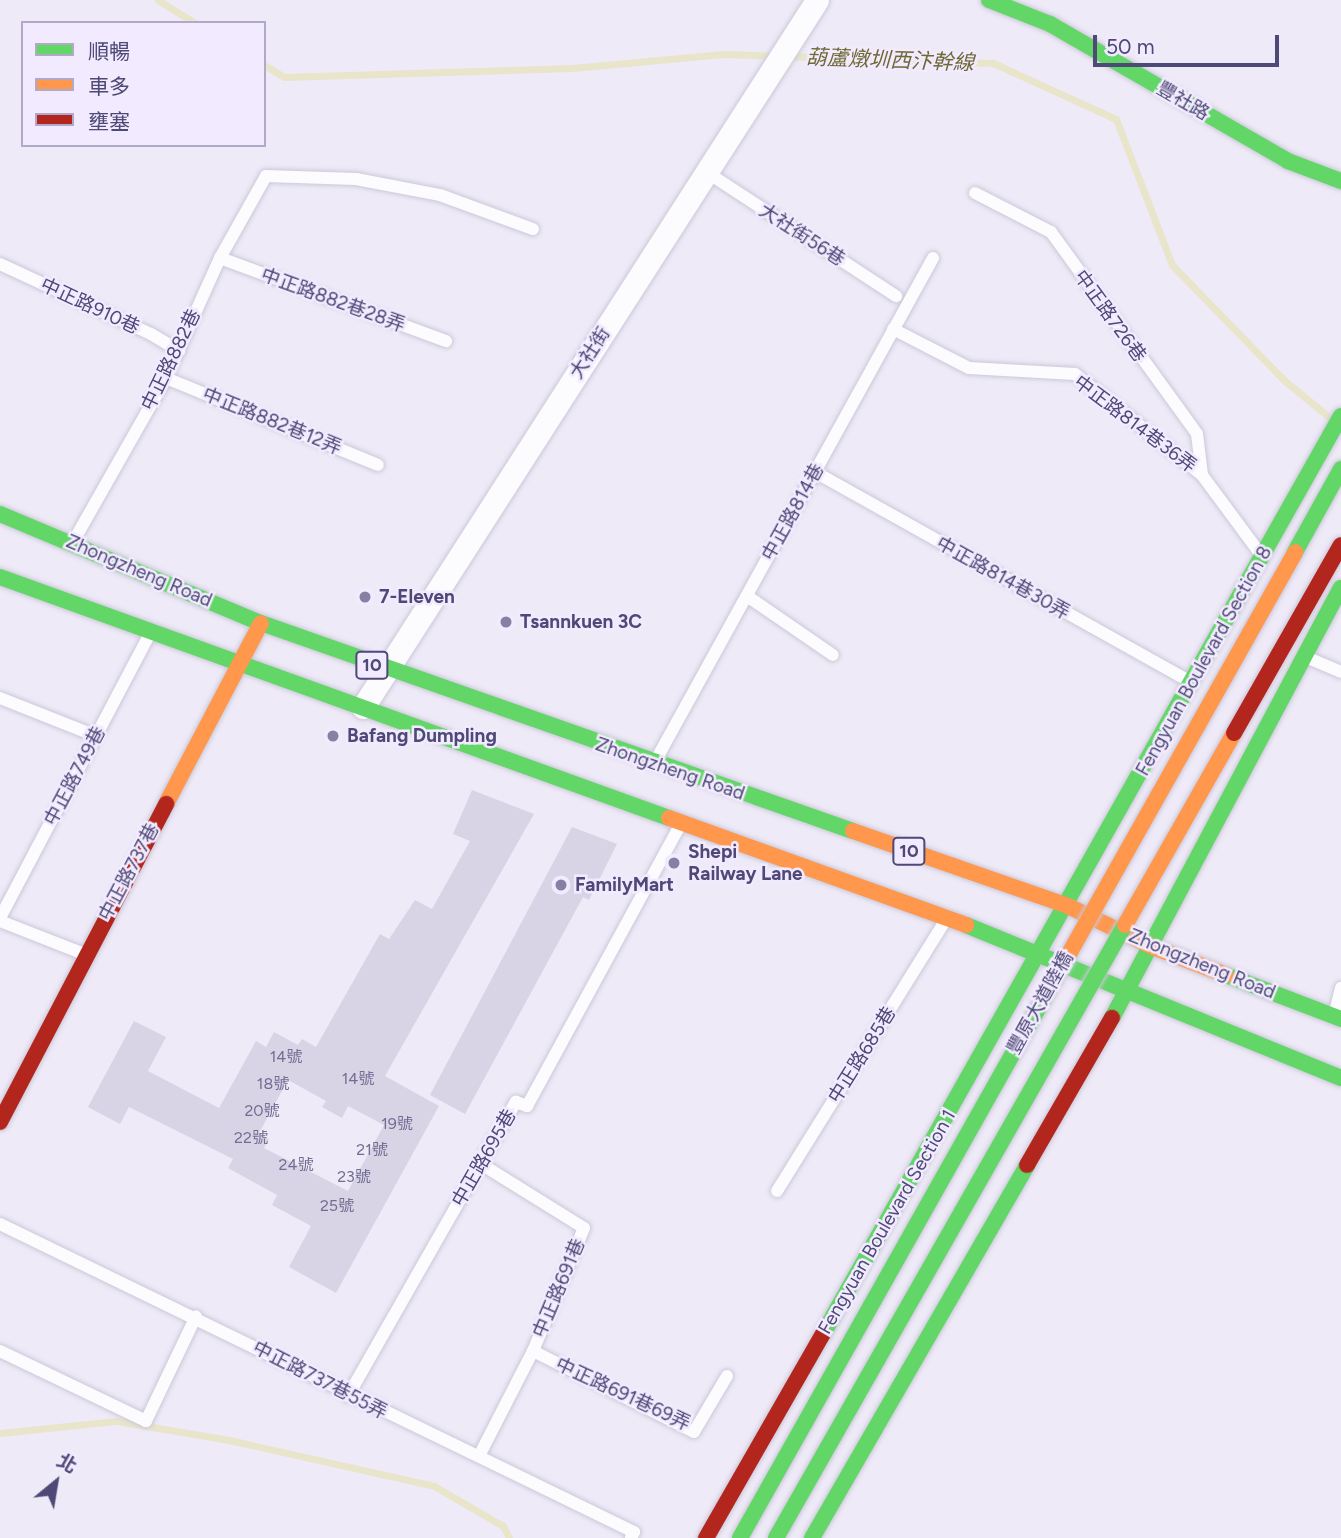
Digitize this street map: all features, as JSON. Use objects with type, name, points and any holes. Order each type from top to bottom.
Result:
[{"type":"street","name":"大社街","points":[[363,707],[383,669],[708,173],[788,42],[817,0]]},
{"type":"street","name":"豐社路","points":[[989,0],[1049,24],[1288,161],[1341,181]]},
{"type":"street","name":"Fengyuan Boulevard Section 8","points":[[1068,906],[1341,416]]},
{"type":"street","name":"豐原大道陸橋","points":[[740,1538],[1341,468]]},
{"type":"street","name":"Zhongzheng Road","points":[[0,514],[261,623],[383,669],[654,765],[1068,906],[1153,947],[1337,1018]]},
{"type":"street","name":"豐原大道陸橋","points":[[776,1538],[1341,545]]},
{"type":"street","name":"10","points":[[0,578],[238,666],[363,707],[1041,952],[1125,993],[1341,1078]]},
{"type":"street","points":[[812,1538],[1153,947],[1302,656],[1341,588]]},
{"type":"street","name":"中正路737巷","points":[[0,1122],[261,623]]},
{"type":"street","name":"Fengyuan Boulevard Section 1","points":[[706,1538],[1068,906]]},
{"type":"lane","name":"大社街56巷","points":[[708,173],[895,296]]},
{"type":"lane","name":"中正路882巷","points":[[72,542],[166,378],[220,258],[266,176],[356,179],[440,195],[533,229]]},
{"type":"lane","name":"中正路726巷","points":[[975,193],[1051,232],[1197,434],[1202,475]]},
{"type":"lane","name":"中正路882巷28弄","points":[[220,258],[446,341]]},
{"type":"lane","name":"中正路814巷","points":[[654,765],[933,258]]},
{"type":"lane","name":"中正路910巷","points":[[0,264],[151,334],[178,351]]},
{"type":"lane","name":"中正路814巷36弄","points":[[894,329],[969,368],[1075,374],[1202,475],[1262,556]]},
{"type":"lane","name":"中正路882巷12弄","points":[[166,378],[378,465]]},
{"type":"lane","name":"中正路814巷30弄","points":[[815,472],[1192,683]]},
{"type":"lane","points":[[747,596],[833,655]]},
{"type":"lane","points":[[1224,623],[1341,672]]},
{"type":"lane","name":"中正路749巷","points":[[0,920],[150,634]]},
{"type":"lane","points":[[0,698],[96,736]]},
{"type":"lane","name":"中正路695巷","points":[[348,1396],[516,1102],[527,1106],[683,821]]},
{"type":"lane","name":"中正路685巷","points":[[777,1191],[947,918]]},
{"type":"lane","points":[[0,920],[85,955]]},
{"type":"lane","points":[[1337,1018],[1341,988]]},
{"type":"lane","name":"中正路691巷","points":[[479,1456],[533,1351],[584,1228],[481,1164]]},
{"type":"lane","name":"中正路737巷55弄","points":[[0,1224],[196,1316],[348,1396],[634,1532],[631,1538]]},
{"type":"lane","points":[[0,1352],[145,1421],[196,1316]]},
{"type":"lane","name":"中正路691巷69弄","points":[[533,1351],[694,1432],[727,1376]]},
{"type":"building","points":[[472,790],[534,814],[385,1076],[439,1106],[336,1293],[289,1267],[311,1226],[272,1205],[277,1195],[228,1168],[233,1159],[129,1107],[120,1124],[88,1107],[134,1021],[166,1037],[148,1071],[219,1108],[256,1041],[266,1047],[274,1032],[298,1045],[302,1039],[316,1047],[380,934],[389,939],[415,900],[432,909],[470,841],[453,834]],"holes":[[[288,1080],[326,1101],[322,1107],[342,1118],[348,1106],[384,1125],[348,1191],[264,1148],[269,1139],[259,1133]]]},
{"type":"building","points":[[572,827],[617,844],[589,900],[583,897],[465,1114],[430,1095]]},
{"type":"waterway","name":"葫蘆燉圳西汴幹線","points":[[158,0],[192,21]]},
{"type":"waterway","name":"葫蘆燉圳西汴幹線","points":[[266,66],[284,77],[572,68],[723,54],[993,63],[1116,119],[1172,265],[1285,381],[1330,418]]},
{"type":"waterway","points":[[0,1433],[117,1421],[229,1440],[434,1486],[503,1526],[509,1538]]},
{"type":"traffic: fast","points":[[989,0],[1050,24],[1288,161],[1341,181]]},
{"type":"traffic: fast","points":[[823,1334],[1341,416]]},
{"type":"traffic: fast","points":[[1295,552],[1341,469]]},
{"type":"traffic: fast","points":[[0,514],[261,623],[853,831]]},
{"type":"traffic: fast","points":[[0,577],[669,818]]},
{"type":"traffic: fast","points":[[1112,1018],[1341,588]]},
{"type":"traffic: fast","points":[[966,925],[1341,1078]]},
{"type":"traffic: fast","points":[[776,1538],[1125,925]]},
{"type":"traffic: fast","points":[[740,1538],[1070,952]]},
{"type":"traffic: fast","points":[[1226,975],[1341,1019]]},
{"type":"traffic: fast","points":[[812,1538],[1027,1165]]},
{"type":"traffic: slow","points":[[1070,952],[1295,552]]},
{"type":"traffic: slow","points":[[166,804],[261,623]]},
{"type":"traffic: slow","points":[[1125,925],[1234,733]]},
{"type":"traffic: slow","points":[[669,818],[966,925]]},
{"type":"traffic: slow","points":[[853,831],[1068,906],[1153,947],[1226,975]]},
{"type":"traffic: jam","points":[[1234,733],[1341,545]]},
{"type":"traffic: jam","points":[[0,1122],[166,804]]},
{"type":"traffic: jam","points":[[1027,1165],[1112,1018]]},
{"type":"traffic: jam","points":[[706,1538],[823,1334]]},
{"type":"place","name":"7-Eleven","points":[[365,597]]},
{"type":"place","name":"Tsannkuen 3C","points":[[506,622]]},
{"type":"place","name":"Bafang Dumpling","points":[[333,736]]},
{"type":"place","name":"Shepi Railway Lane","points":[[674,863]]},
{"type":"place","name":"FamilyMart","points":[[561,885]]}]
